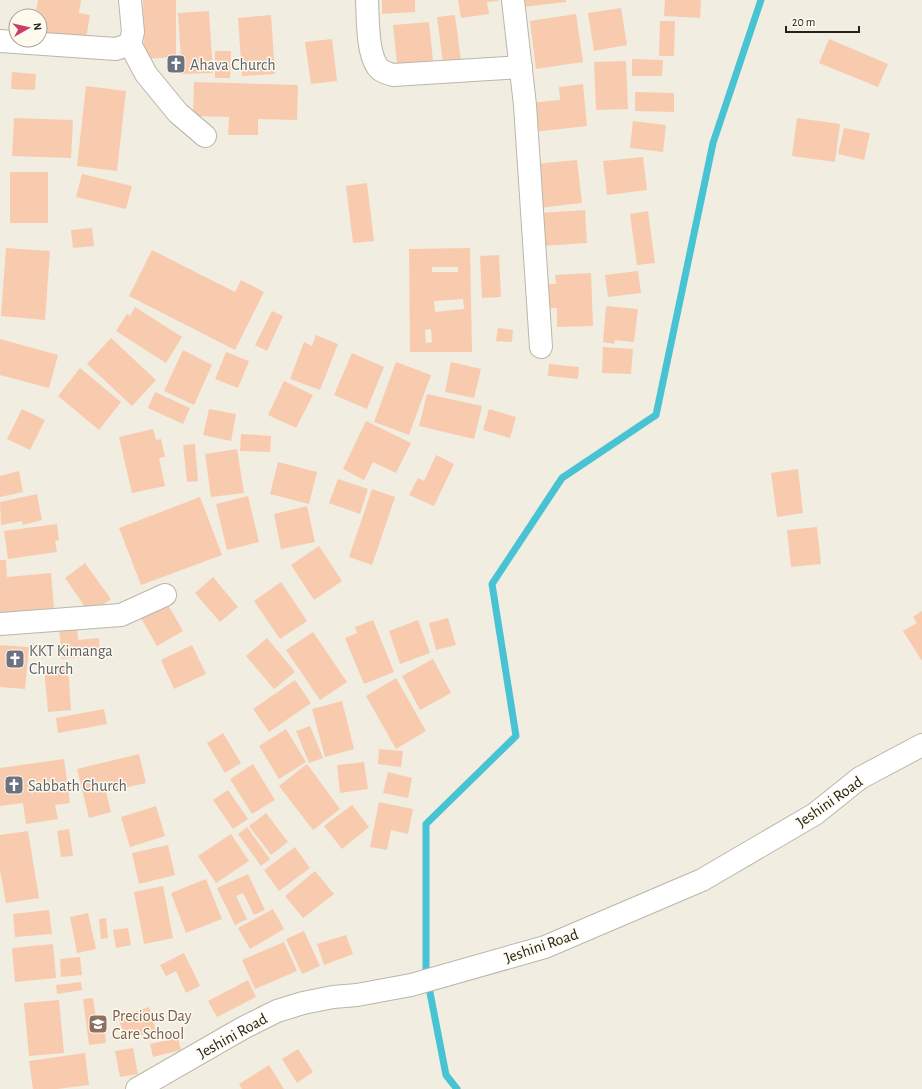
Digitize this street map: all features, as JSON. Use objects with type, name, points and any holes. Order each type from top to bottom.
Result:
[{"type":"street","points":[[130,0],[133,32],[130,44],[146,74],[178,113],[205,136]]},
{"type":"street","points":[[367,0],[372,52],[377,66],[384,72],[393,75],[521,66]]},
{"type":"street","points":[[513,0],[521,66],[541,347]]},
{"type":"street","points":[[0,41],[116,49],[130,44]]},
{"type":"street","points":[[0,624],[121,615],[165,595]]},
{"type":"street","name":"Jeshini Road","points":[[143,1088],[243,1028],[277,1011],[333,997],[358,995],[411,985],[545,947],[702,880],[815,814],[860,778],[922,746]]},
{"type":"building","points":[[38,0],[81,0],[79,13],[90,15],[85,44],[48,37],[48,8],[36,8]]},
{"type":"building","points":[[143,0],[176,0],[176,57],[144,59]]},
{"type":"building","points":[[382,0],[415,0],[415,12],[382,14]]},
{"type":"building","points":[[458,0],[498,1],[487,2],[489,14],[461,18]]},
{"type":"building","points":[[521,0],[566,0],[566,2],[522,7]]},
{"type":"building","points":[[665,0],[701,0],[700,18],[664,16]]},
{"type":"building","points":[[621,8],[627,45],[594,51],[588,13]]},
{"type":"building","points":[[209,11],[213,73],[182,74],[178,13]]},
{"type":"building","points":[[576,14],[583,62],[536,69],[530,21]]},
{"type":"building","points":[[271,15],[275,74],[242,76],[238,18]]},
{"type":"building","points":[[455,15],[462,69],[444,71],[437,17]]},
{"type":"building","points":[[660,21],[675,21],[674,56],[659,56]]},
{"type":"building","points":[[429,22],[433,61],[397,64],[393,25]]},
{"type":"building","points":[[332,39],[337,81],[311,84],[305,42]]},
{"type":"building","points":[[829,39],[888,64],[878,87],[819,63]]},
{"type":"building","points":[[215,51],[231,51],[230,78],[215,78]]},
{"type":"building","points":[[632,59],[663,60],[662,76],[632,76]]},
{"type":"building","points":[[626,61],[628,109],[596,110],[594,62]]},
{"type":"building","points":[[12,72],[36,74],[35,90],[11,89]]},
{"type":"building","points":[[194,82],[298,85],[297,120],[258,119],[258,135],[228,135],[229,117],[193,116]]},
{"type":"building","points":[[583,84],[587,126],[533,132],[529,103],[560,100],[559,87]]},
{"type":"building","points":[[86,86],[126,91],[117,171],[77,166]]},
{"type":"building","points":[[635,92],[674,93],[674,112],[635,111]]},
{"type":"building","points":[[14,118],[73,120],[71,158],[12,156]]},
{"type":"building","points":[[797,118],[840,124],[835,162],[792,156]]},
{"type":"building","points":[[633,121],[666,125],[663,152],[630,148]]},
{"type":"building","points":[[844,128],[870,133],[864,160],[838,154]]},
{"type":"building","points":[[643,157],[647,190],[607,195],[603,161]]},
{"type":"building","points":[[577,160],[582,203],[539,208],[535,164]]},
{"type":"building","points":[[10,172],[48,172],[48,223],[10,223]]},
{"type":"building","points":[[82,174],[132,186],[126,209],[76,197]]},
{"type":"building","points":[[367,183],[374,241],[353,243],[346,186]]},
{"type":"building","points":[[585,210],[587,243],[541,246],[539,213]]},
{"type":"building","points":[[648,211],[655,263],[637,265],[630,214]]},
{"type":"building","points":[[92,228],[94,246],[73,248],[71,230]]},
{"type":"building","points":[[6,248],[50,251],[45,320],[1,316]]},
{"type":"building","points":[[470,248],[472,352],[410,352],[409,249]],"holes":[[[432,267],[458,267],[458,272],[432,272]],[[463,299],[464,309],[435,312],[434,301]],[[431,329],[432,342],[426,343],[425,330]]]},
{"type":"building","points":[[152,250],[235,292],[241,280],[264,292],[235,350],[129,296]]},
{"type":"building","points":[[499,255],[501,297],[482,298],[480,256]]},
{"type":"building","points":[[638,271],[641,293],[608,297],[605,275]]},
{"type":"building","points":[[591,273],[593,326],[557,327],[557,308],[544,309],[543,284],[556,284],[555,275]]},
{"type":"building","points":[[606,306],[638,309],[634,342],[615,340],[614,344],[603,342]]},
{"type":"building","points":[[135,307],[182,337],[166,363],[116,331],[127,314],[130,316]]},
{"type":"building","points":[[272,311],[283,316],[267,351],[255,345]]},
{"type":"building","points":[[498,328],[513,330],[512,342],[496,341]]},
{"type":"building","points":[[316,335],[338,344],[320,390],[290,379],[304,342],[312,346]]},
{"type":"building","points":[[111,338],[156,380],[132,406],[87,364]]},
{"type":"building","points":[[0,339],[58,355],[49,388],[0,375]]},
{"type":"building","points":[[603,347],[633,349],[631,374],[602,373]]},
{"type":"building","points":[[183,350],[212,365],[194,405],[164,391]]},
{"type":"building","points":[[226,352],[249,361],[238,388],[215,379]]},
{"type":"building","points":[[352,353],[384,367],[367,409],[334,395]]},
{"type":"building","points":[[396,362],[431,375],[409,435],[374,422]]},
{"type":"building","points":[[451,362],[481,369],[474,398],[445,392]]},
{"type":"building","points":[[549,364],[579,367],[578,379],[548,376]]},
{"type":"building","points":[[80,368],[121,402],[99,430],[58,396]]},
{"type":"building","points":[[284,381],[313,395],[296,428],[268,415]]},
{"type":"building","points":[[155,392],[190,408],[183,424],[148,408]]},
{"type":"building","points":[[427,394],[482,406],[474,439],[419,426]]},
{"type":"building","points":[[22,409],[45,420],[30,450],[7,439]]},
{"type":"building","points":[[209,409],[236,414],[231,441],[203,435]]},
{"type":"building","points":[[489,409],[516,417],[510,438],[483,430]]},
{"type":"building","points":[[366,421],[411,443],[396,473],[373,462],[364,480],[343,469]]},
{"type":"building","points":[[153,429],[156,440],[161,439],[165,457],[159,458],[165,486],[132,493],[119,437]]},
{"type":"building","points":[[241,434],[271,436],[270,452],[240,451]]},
{"type":"building","points":[[195,444],[198,481],[187,482],[183,445]]},
{"type":"building","points":[[237,449],[244,493],[211,497],[205,454]]},
{"type":"building","points":[[436,455],[454,464],[434,506],[409,495],[418,478],[424,481]]},
{"type":"building","points":[[278,462],[317,472],[309,504],[270,494]]},
{"type":"building","points":[[798,469],[803,513],[777,517],[771,473]]},
{"type":"building","points":[[19,471],[23,492],[0,497],[0,476]]},
{"type":"building","points":[[338,479],[368,489],[360,514],[329,503]]},
{"type":"building","points":[[372,489],[395,497],[372,565],[349,557]]},
{"type":"building","points":[[37,494],[42,520],[23,525],[22,521],[1,525],[0,502]]},
{"type":"building","points":[[248,496],[259,542],[227,550],[216,504]]},
{"type":"building","points":[[200,497],[222,555],[141,585],[119,528]]},
{"type":"building","points":[[307,506],[315,542],[281,549],[274,514]]},
{"type":"building","points":[[57,524],[59,540],[55,541],[57,552],[8,559],[4,531]]},
{"type":"building","points":[[817,527],[821,564],[791,567],[787,530]]},
{"type":"building","points":[[319,546],[342,581],[314,600],[291,565]]},
{"type":"building","points":[[0,560],[6,560],[7,577],[51,573],[54,608],[0,614]]},
{"type":"building","points":[[85,563],[111,599],[90,614],[65,578]]},
{"type":"building","points":[[213,577],[238,607],[220,622],[195,593]]},
{"type":"building","points":[[281,582],[307,621],[280,639],[254,601]]},
{"type":"building","points":[[167,603],[183,631],[157,646],[141,618]]},
{"type":"building","points":[[922,611],[922,661],[903,631],[917,623],[913,617]]},
{"type":"building","points":[[448,618],[456,645],[436,650],[429,623]]},
{"type":"building","points":[[373,620],[394,672],[364,684],[345,638],[357,633],[355,627]]},
{"type":"building","points":[[418,620],[430,653],[400,664],[389,631]]},
{"type":"building","points":[[77,627],[78,640],[99,638],[100,655],[62,659],[59,628]]},
{"type":"building","points":[[313,632],[347,682],[320,700],[286,650]]},
{"type":"building","points":[[267,638],[295,672],[274,689],[246,656]]},
{"type":"building","points":[[0,645],[29,647],[25,689],[0,687]]},
{"type":"building","points":[[192,645],[206,674],[174,689],[161,660]]},
{"type":"building","points":[[433,659],[451,693],[420,710],[402,676]]},
{"type":"building","points":[[68,665],[71,710],[48,712],[44,667]]},
{"type":"building","points":[[396,678],[426,731],[396,749],[366,696]]},
{"type":"building","points":[[295,680],[311,703],[269,732],[253,709]]},
{"type":"building","points":[[342,701],[354,749],[325,757],[312,709]]},
{"type":"building","points":[[104,709],[107,724],[58,733],[56,718]]},
{"type":"building","points":[[310,726],[323,758],[309,763],[296,731]]},
{"type":"building","points":[[286,729],[306,762],[279,779],[259,746]]},
{"type":"building","points":[[223,733],[241,763],[225,773],[207,743]]},
{"type":"building","points":[[379,749],[403,751],[401,767],[378,764]]},
{"type":"building","points":[[139,754],[146,783],[106,792],[111,812],[89,818],[77,769]]},
{"type":"building","points":[[64,759],[70,803],[55,805],[58,819],[26,824],[23,803],[0,806],[0,768]]},
{"type":"building","points":[[364,762],[368,789],[340,793],[337,765]]},
{"type":"building","points":[[253,764],[275,800],[252,814],[230,779]]},
{"type":"building","points":[[307,764],[340,809],[313,830],[279,786]]},
{"type":"building","points":[[388,772],[412,778],[408,798],[383,793]]},
{"type":"building","points":[[228,790],[248,819],[233,829],[213,800]]},
{"type":"building","points":[[379,802],[413,809],[408,834],[391,830],[387,850],[370,847]]},
{"type":"building","points":[[352,805],[369,827],[342,849],[324,826]]},
{"type":"building","points":[[156,806],[165,836],[130,847],[121,817]]},
{"type":"building","points":[[266,813],[288,842],[271,855],[249,826]]},
{"type":"building","points":[[247,827],[270,859],[261,866],[238,834]]},
{"type":"building","points":[[69,829],[73,856],[61,857],[57,831]]},
{"type":"building","points":[[28,831],[39,898],[6,903],[0,870],[0,835]]},
{"type":"building","points":[[231,834],[249,861],[216,883],[198,856]]},
{"type":"building","points":[[168,845],[175,875],[139,884],[132,853]]},
{"type":"building","points":[[295,847],[310,868],[279,891],[264,870]]},
{"type":"building","points":[[315,871],[334,894],[303,918],[285,896]]},
{"type":"building","points":[[248,874],[265,910],[254,915],[243,893],[236,896],[247,919],[235,925],[217,888]]},
{"type":"building","points":[[206,879],[222,919],[186,933],[171,893]]},
{"type":"building","points":[[163,886],[173,938],[144,944],[134,892]]},
{"type":"building","points":[[273,909],[284,929],[250,949],[238,928]]},
{"type":"building","points":[[49,910],[52,934],[15,937],[13,914]]},
{"type":"building","points":[[88,913],[96,949],[77,953],[70,917]]},
{"type":"building","points":[[106,918],[108,938],[101,939],[99,919]]},
{"type":"building","points":[[128,928],[131,945],[116,948],[113,930]]},
{"type":"building","points":[[304,931],[320,966],[302,974],[286,939]]},
{"type":"building","points":[[346,935],[353,954],[324,965],[317,944]]},
{"type":"building","points":[[284,942],[297,971],[255,989],[242,960]]},
{"type":"building","points":[[53,944],[56,978],[15,982],[12,948]]},
{"type":"building","points":[[184,953],[200,986],[186,993],[176,971],[166,976],[160,965]]},
{"type":"building","points":[[80,957],[82,975],[61,977],[60,959]]},
{"type":"building","points":[[248,980],[256,997],[217,1017],[208,1001]]},
{"type":"building","points":[[81,982],[82,990],[57,994],[56,985]]},
{"type":"building","points":[[93,998],[96,1018],[103,1018],[106,1043],[89,1045],[83,999]]},
{"type":"building","points":[[59,1000],[64,1053],[29,1056],[24,1003]]},
{"type":"building","points":[[149,1007],[156,1031],[126,1040],[118,1017]]},
{"type":"building","points":[[178,1038],[181,1050],[153,1057],[150,1044]]},
{"type":"building","points":[[133,1048],[138,1074],[120,1077],[115,1051]]},
{"type":"building","points":[[298,1049],[313,1072],[297,1083],[282,1059]]},
{"type":"building","points":[[85,1053],[89,1085],[57,1089],[33,1089],[29,1061]]},
{"type":"building","points":[[269,1065],[284,1089],[242,1089],[239,1084]]},
{"type":"waterway","points":[[457,1089],[446,1075],[426,972],[426,824],[516,736],[492,584],[562,478],[656,415],[713,143],[761,0]]},
{"type":"place","name":"Ahava Church","points":[[176,64]]},
{"type":"place","name":"KKT Kimanga Church","points":[[15,659]]},
{"type":"place","name":"Sabbath Church","points":[[14,785]]},
{"type":"place","name":"Precious Day Care School","points":[[98,1024]]}]
